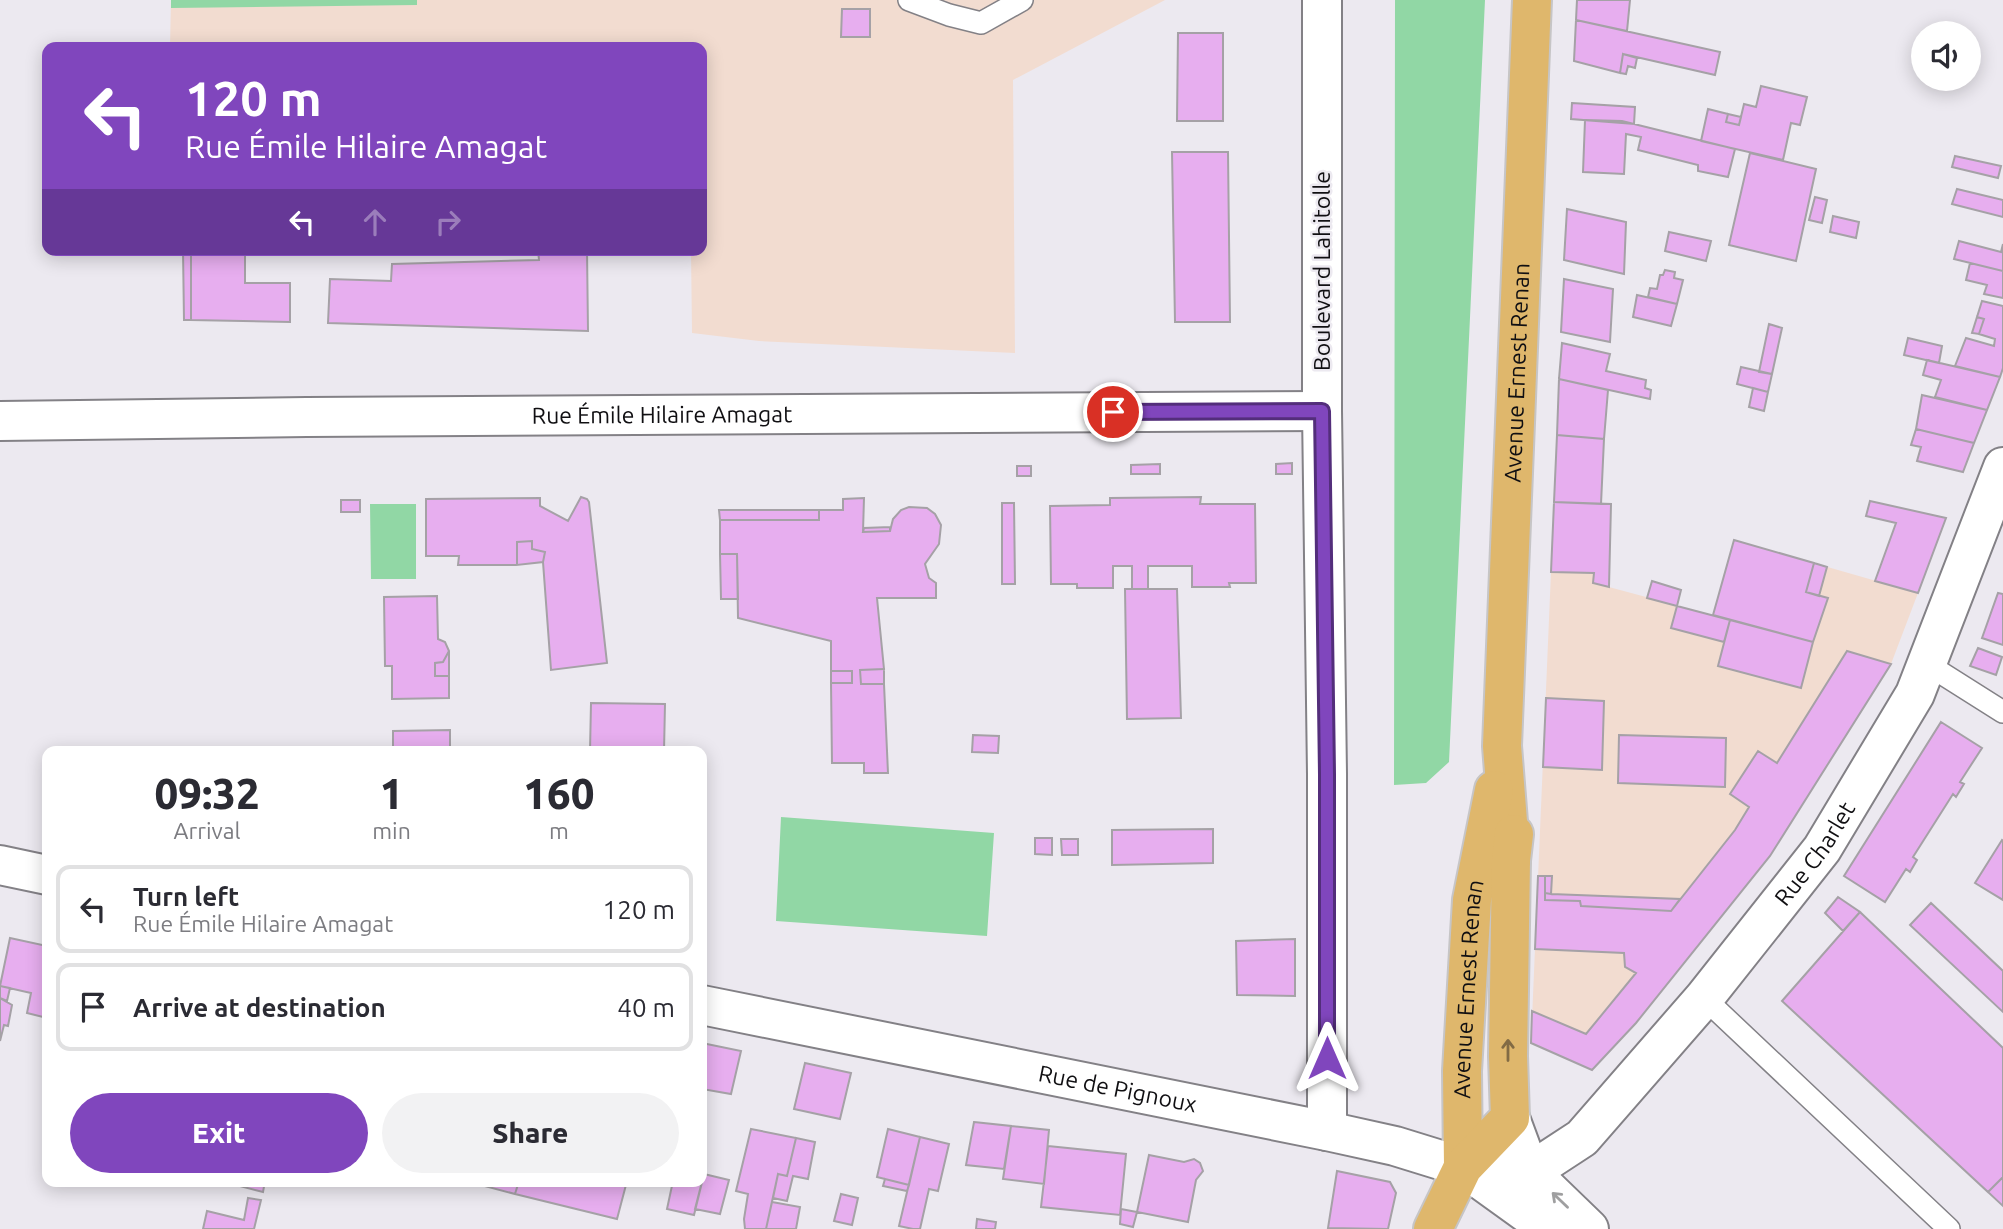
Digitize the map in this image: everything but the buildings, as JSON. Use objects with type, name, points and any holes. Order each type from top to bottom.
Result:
[{"type":"main road","name":"Avenue Ernest Renan","points":[[1463,1167],[1462,1072],[1472,900],[1502,746],[1532,0]]},
{"type":"main road","name":"Avenue Ernest Renan","points":[[1502,746],[1522,766],[1511,860],[1507,1056],[1510,1118]]},
{"type":"main road","points":[[1433,1229],[1463,1167],[1510,1118]]},
{"type":"street","name":"Boulevard Lahitolle","points":[[1322,0],[1327,1131]]},
{"type":"street","name":"Rue Émile Hilaire Amagat","points":[[0,421],[1322,411]]},
{"type":"street","name":"Rue Charlet","points":[[1531,1172],[1582,1138],[1704,998],[1822,849],[1915,694],[2003,467]]},
{"type":"street","points":[[0,865],[42,874]]},
{"type":"street","name":"Rue de Pignoux","points":[[707,1006],[1327,1131],[1395,1146],[1463,1167],[1531,1172]]},
{"type":"street","name":"Avenue Ernest Renan","points":[[1510,1118],[1531,1172]]},
{"type":"street","points":[[1463,1167],[1508,1229]]},
{"type":"street","points":[[1463,1167],[1549,1229]]},
{"type":"street","points":[[1531,1172],[1589,1229]]},
{"type":"lane","points":[[909,0],[948,15],[981,23],[1022,0]]},
{"type":"lane","points":[[1927,664],[2003,712]]},
{"type":"lane","points":[[1704,998],[1949,1229]]},
{"type":"shaded area","points":[[171,0],[1165,0],[1013,80],[1015,353],[759,341],[692,333],[691,256],[707,256],[707,42],[170,42]]},
{"type":"shaded area","points":[[1734,540],[1918,593],[1891,664],[1770,856],[1636,1023],[1592,1070],[1531,1043],[1551,572],[1594,573],[1594,583],[1713,615]]},
{"type":"green space","points":[[171,0],[417,0],[417,5],[171,8]]},
{"type":"green space","points":[[1395,0],[1485,0],[1449,762],[1426,783],[1394,785]]},
{"type":"green space","points":[[370,504],[416,504],[416,579],[371,579]]},
{"type":"green space","points":[[781,817],[994,833],[987,936],[776,921]]},
{"type":"route","points":[[1113,412],[1322,411],[1327,774],[1327,1058]]}]
